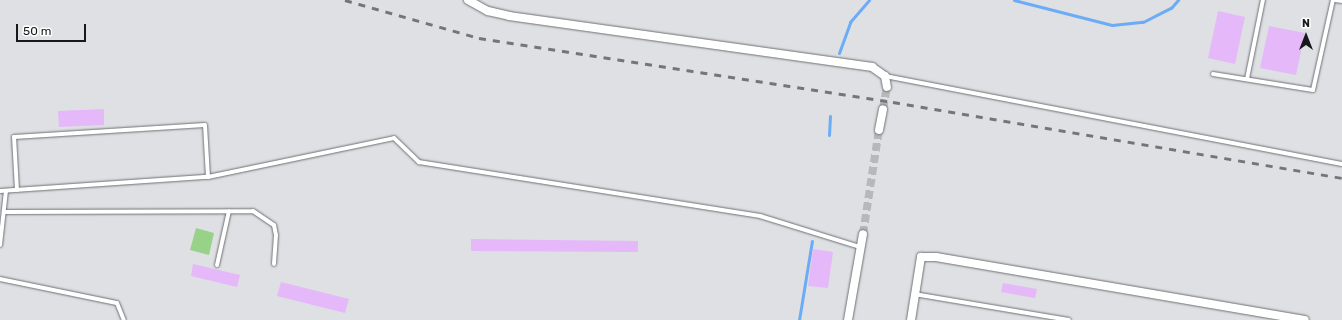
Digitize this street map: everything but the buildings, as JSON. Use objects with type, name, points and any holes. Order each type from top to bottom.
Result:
[{"type":"street","points":[[468,0],[488,11],[509,16],[872,67],[885,76],[887,87]]},
{"type":"street","points":[[879,130],[883,109]]},
{"type":"street","points":[[848,320],[863,234]]},
{"type":"street","points":[[910,320],[921,258],[936,258],[1305,320]]},
{"type":"lane","points":[[1247,79],[1262,0]]},
{"type":"lane","points":[[1213,74],[1313,90],[1334,0],[1342,2]]},
{"type":"lane","points":[[885,76],[1342,164]]},
{"type":"lane","points":[[17,190],[14,137],[205,125],[208,177]]},
{"type":"lane","points":[[0,191],[208,177],[394,138],[418,162],[760,216],[860,247]]},
{"type":"lane","points":[[0,245],[6,191]]},
{"type":"lane","points":[[217,264],[229,211]]},
{"type":"lane","points":[[4,212],[253,211],[274,225],[276,235],[274,264]]},
{"type":"lane","points":[[0,279],[117,303],[124,320]]},
{"type":"lane","points":[[914,294],[1069,320]]},
{"type":"green space","points":[[196,228],[214,233],[209,255],[190,250]]},
{"type":"waterway","points":[[839,53],[850,22],[869,0]]},
{"type":"waterway","points":[[1014,0],[1112,25],[1143,22],[1171,8],[1178,0]]},
{"type":"waterway","points":[[829,135],[830,116]]},
{"type":"waterway","points":[[799,320],[812,241]]},
{"type":"tunnel","points":[[883,109],[887,87]]},
{"type":"tunnel","points":[[863,234],[879,130]]},
{"type":"railway","points":[[345,0],[479,38],[893,102],[1342,178]]}]
